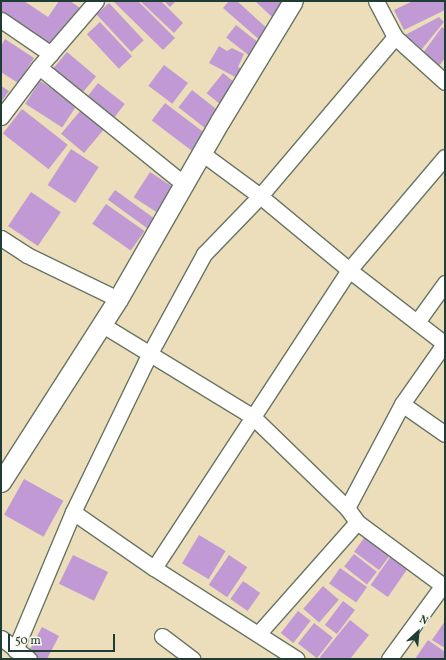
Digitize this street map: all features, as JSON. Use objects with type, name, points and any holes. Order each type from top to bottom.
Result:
[{"type":"main road","points":[[1,482],[118,299],[293,1]]},
{"type":"street","points":[[376,1],[395,37],[445,82]]},
{"type":"street","points":[[1,117],[39,66],[51,54],[90,3]]},
{"type":"street","points":[[1,20],[51,54]]},
{"type":"street","points":[[15,650],[73,512],[150,353],[204,254],[260,196],[395,37]]},
{"type":"street","points":[[39,66],[185,185]]},
{"type":"street","points":[[203,154],[260,196],[349,270],[445,344],[402,404],[347,508]]},
{"type":"street","points":[[154,568],[252,416],[349,270],[445,157]]},
{"type":"street","points":[[1,238],[27,255],[118,299]]},
{"type":"street","points":[[417,322],[445,283]]},
{"type":"street","points":[[102,324],[252,416],[347,508],[357,522],[444,586],[389,659]]},
{"type":"street","points":[[402,404],[445,434]]},
{"type":"street","points":[[73,512],[154,568],[296,659]]},
{"type":"street","points":[[258,634],[357,522]]},
{"type":"street","points":[[162,636],[192,659]]},
{"type":"street","points":[[1,638],[29,659]]},
{"type":"building","points":[[1,1],[24,1],[48,17],[59,1],[70,1],[80,8],[52,48],[1,12]]},
{"type":"building","points":[[113,1],[138,1],[175,38],[163,50]]},
{"type":"building","points":[[140,1],[161,1],[183,23],[174,33]]},
{"type":"building","points":[[164,1],[176,1],[170,7]]},
{"type":"building","points":[[229,1],[237,1],[271,32],[262,42],[223,8]]},
{"type":"building","points":[[255,1],[288,1],[273,18]]},
{"type":"building","points":[[413,1],[445,1],[445,10],[404,30],[394,10]]},
{"type":"building","points":[[109,3],[144,40],[131,52],[97,15]]},
{"type":"building","points":[[439,17],[444,22],[422,49],[405,35]]},
{"type":"building","points":[[100,22],[132,56],[119,69],[87,34]]},
{"type":"building","points":[[236,25],[262,45],[252,58],[226,38]]},
{"type":"building","points":[[442,27],[445,29],[445,58],[439,66],[423,53]]},
{"type":"building","points":[[5,39],[34,58],[18,83],[1,72],[1,46]]},
{"type":"building","points":[[219,46],[227,51],[232,48],[244,54],[238,67],[244,70],[239,79],[209,63]]},
{"type":"building","points":[[67,52],[96,76],[80,96],[51,71]]},
{"type":"building","points":[[164,65],[188,83],[172,104],[148,86]]},
{"type":"building","points":[[223,73],[238,85],[221,105],[207,93]]},
{"type":"building","points":[[40,81],[77,105],[62,128],[25,104]]},
{"type":"building","points":[[98,83],[125,104],[112,120],[85,100]]},
{"type":"building","points":[[1,86],[9,91],[1,102]]},
{"type":"building","points":[[192,90],[219,111],[205,128],[178,107]]},
{"type":"building","points":[[165,103],[206,134],[192,151],[152,121]]},
{"type":"building","points":[[22,109],[68,145],[49,169],[3,133]]},
{"type":"building","points":[[81,110],[104,129],[84,153],[61,134]]},
{"type":"building","points":[[71,149],[99,167],[75,203],[48,185]]},
{"type":"building","points":[[150,172],[178,190],[161,215],[134,197]]},
{"type":"building","points":[[115,190],[157,221],[150,230],[108,200]]},
{"type":"building","points":[[31,192],[61,212],[38,246],[8,226]]},
{"type":"building","points":[[106,204],[145,231],[131,251],[92,224]]},
{"type":"building","points":[[24,479],[63,501],[43,537],[4,515]]},
{"type":"building","points":[[367,534],[392,552],[379,570],[354,552]]},
{"type":"building","points":[[199,535],[226,551],[209,579],[182,563]]},
{"type":"building","points":[[393,553],[410,565],[388,597],[371,585]]},
{"type":"building","points":[[354,554],[377,572],[367,584],[344,567]]},
{"type":"building","points":[[73,555],[108,572],[94,601],[59,584]]},
{"type":"building","points":[[229,555],[247,567],[227,597],[209,585]]},
{"type":"building","points":[[340,568],[367,587],[356,602],[329,584]]},
{"type":"building","points":[[243,581],[260,593],[248,611],[230,599]]},
{"type":"building","points":[[323,586],[339,600],[319,622],[303,609]]},
{"type":"building","points":[[343,601],[355,610],[337,634],[325,625]]},
{"type":"building","points":[[298,611],[311,621],[293,643],[281,633]]},
{"type":"building","points":[[350,620],[369,635],[350,659],[322,659],[320,657]]},
{"type":"building","points":[[445,621],[445,648],[432,640]]},
{"type":"building","points":[[314,623],[333,638],[317,658],[298,643]]},
{"type":"building","points":[[42,627],[59,636],[47,659],[38,659],[28,653]]},
{"type":"building","points":[[428,640],[445,652],[445,659],[415,659]]}]
